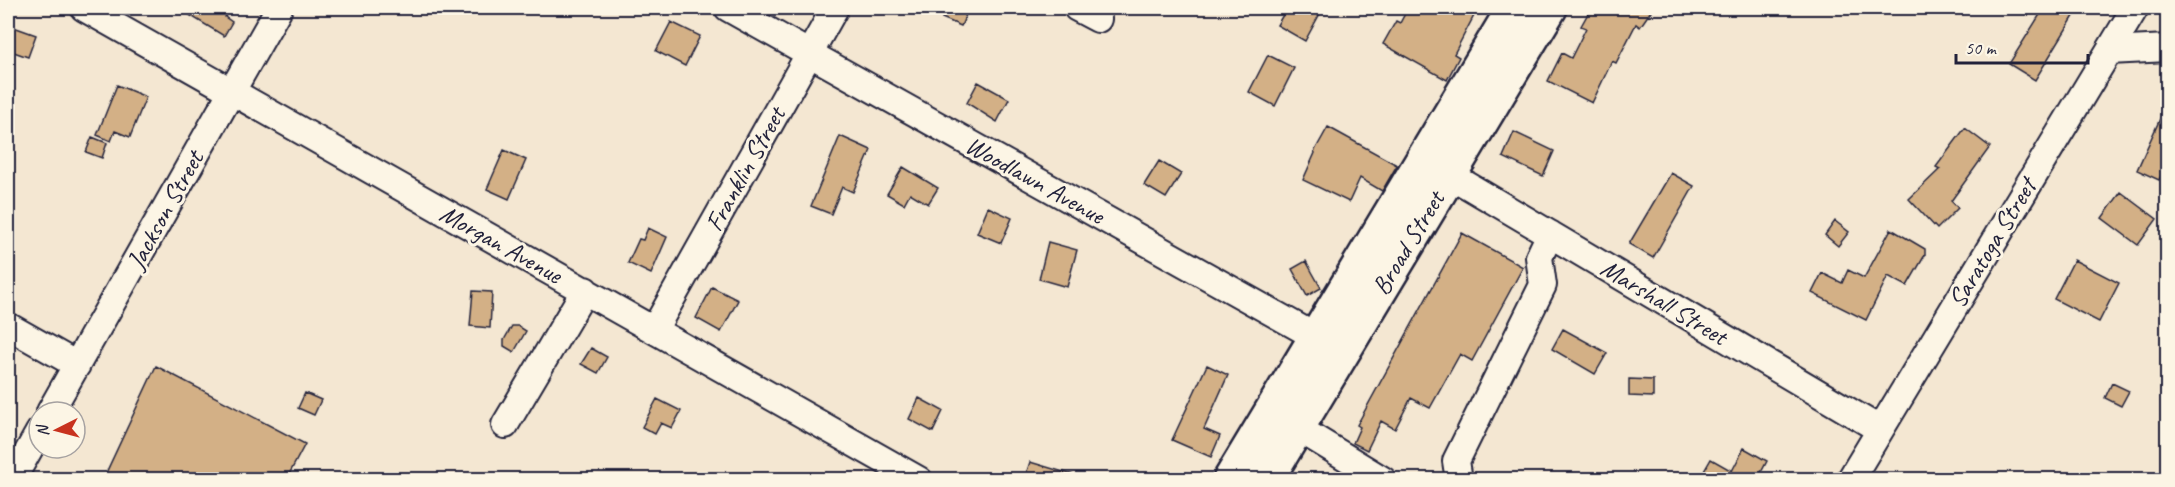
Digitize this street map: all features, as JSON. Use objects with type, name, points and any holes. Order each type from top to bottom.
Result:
[{"type":"main road","name":"Broad Street","points":[[1230,480],[1284,419],[1329,344],[1514,8]]},
{"type":"main road","name":"Broad Street","points":[[1329,344],[1450,175],[1550,8]]},
{"type":"main road","name":"Broad Street","points":[[1266,480],[1284,419]]},
{"type":"street","name":"Morgan Avenue","points":[[84,8],[919,480]]},
{"type":"street","name":"Jackson Street","points":[[57,400],[279,8]]},
{"type":"street","name":"Woodlawn Avenue","points":[[728,8],[1329,344]]},
{"type":"street","name":"Franklin Street","points":[[654,330],[835,8]]},
{"type":"street","name":"Saratoga Street","points":[[1850,480],[2135,8]]},
{"type":"street","points":[[2109,51],[2168,48]]},
{"type":"street","name":"Marshall Street","points":[[1450,175],[1879,429]]},
{"type":"street","points":[[1459,480],[1456,461],[1543,285],[1539,257],[1550,234]]},
{"type":"street","points":[[505,425],[585,290]]},
{"type":"street","points":[[8,326],[77,365]]},
{"type":"street","points":[[1284,419],[1383,480]]},
{"type":"street","points":[[12,480],[27,453]]},
{"type":"building","points":[[178,8],[230,8],[225,17],[232,22],[224,36]]},
{"type":"building","points":[[946,8],[969,8],[961,26],[942,18]]},
{"type":"building","points":[[1287,8],[1323,8],[1305,41],[1277,25]]},
{"type":"building","points":[[1408,8],[1478,8],[1454,54],[1459,57],[1447,80],[1383,44],[1396,21],[1400,23]]},
{"type":"building","points":[[1591,8],[1653,8],[1640,27],[1636,24],[1616,63],[1612,61],[1592,103],[1548,81],[1562,53],[1571,58],[1586,28],[1581,26]]},
{"type":"building","points":[[2044,8],[2079,8],[2035,80],[2009,64]]},
{"type":"building","points":[[671,22],[700,36],[685,66],[656,51]]},
{"type":"building","points":[[8,25],[36,35],[28,57],[8,50]]},
{"type":"building","points":[[1268,55],[1294,68],[1275,106],[1249,92]]},
{"type":"building","points":[[978,82],[1009,99],[997,122],[967,103]]},
{"type":"building","points":[[117,85],[146,97],[130,137],[115,131],[111,141],[97,135]]},
{"type":"building","points":[[2168,101],[2168,161],[2159,180],[2137,170]]},
{"type":"building","points":[[1328,127],[1397,165],[1382,191],[1360,178],[1349,202],[1303,180],[1314,152]]},
{"type":"building","points":[[1965,128],[1990,147],[1951,201],[1958,208],[1937,229],[1909,199],[1940,169],[1936,167]]},
{"type":"building","points":[[1514,132],[1554,151],[1543,176],[1503,157]]},
{"type":"building","points":[[840,136],[871,150],[853,192],[842,187],[831,214],[811,206]]},
{"type":"building","points":[[92,137],[107,143],[102,158],[86,152]]},
{"type":"building","points":[[504,150],[526,160],[509,199],[487,189]]},
{"type":"building","points":[[1159,161],[1181,174],[1166,198],[1144,185]]},
{"type":"building","points":[[903,167],[938,188],[928,204],[910,193],[904,204],[887,194]]},
{"type":"building","points":[[1671,173],[1694,186],[1653,258],[1629,244]]},
{"type":"building","points":[[2121,192],[2157,219],[2138,245],[2102,218]]},
{"type":"building","points":[[988,207],[1012,218],[1001,243],[977,233]]},
{"type":"building","points":[[1835,221],[1849,232],[1838,246],[1825,235]]},
{"type":"building","points":[[648,228],[667,237],[651,274],[628,263],[639,239],[643,240]]},
{"type":"building","points":[[1891,229],[1925,249],[1925,255],[1907,286],[1888,276],[1866,320],[1812,293],[1822,273],[1842,283],[1848,270],[1864,278]]},
{"type":"building","points":[[1462,233],[1523,267],[1472,361],[1460,354],[1430,408],[1411,398],[1395,429],[1381,421],[1367,450],[1353,443],[1360,427],[1357,425]]},
{"type":"building","points":[[1048,242],[1077,250],[1067,287],[1039,279]]},
{"type":"building","points":[[2074,260],[2119,283],[2099,322],[2054,299]]},
{"type":"building","points":[[1306,261],[1321,288],[1307,296],[1292,269]]},
{"type":"building","points":[[712,287],[738,300],[721,332],[696,318]]},
{"type":"building","points":[[473,291],[492,292],[490,328],[470,326]]},
{"type":"building","points":[[512,326],[518,326],[526,331],[514,352],[504,346],[504,340]]},
{"type":"building","points":[[1563,329],[1607,353],[1595,374],[1552,349]]},
{"type":"building","points":[[591,348],[607,357],[598,373],[581,364]]},
{"type":"building","points":[[1207,365],[1228,375],[1204,429],[1220,436],[1211,457],[1172,440]]},
{"type":"building","points":[[156,366],[305,444],[286,480],[119,480],[106,473]]},
{"type":"building","points":[[1629,379],[1653,380],[1653,397],[1629,396]]},
{"type":"building","points":[[2112,383],[2129,391],[2121,406],[2105,398]]},
{"type":"building","points":[[305,393],[321,400],[314,415],[298,408]]},
{"type":"building","points":[[919,398],[943,411],[933,432],[909,419]]},
{"type":"building","points":[[657,399],[681,411],[672,428],[661,423],[655,434],[642,427]]},
{"type":"building","points":[[1744,448],[1767,461],[1757,480],[1699,480],[1711,459],[1732,471]]},
{"type":"building","points":[[1030,462],[1077,476],[1077,480],[1024,480]]}]
